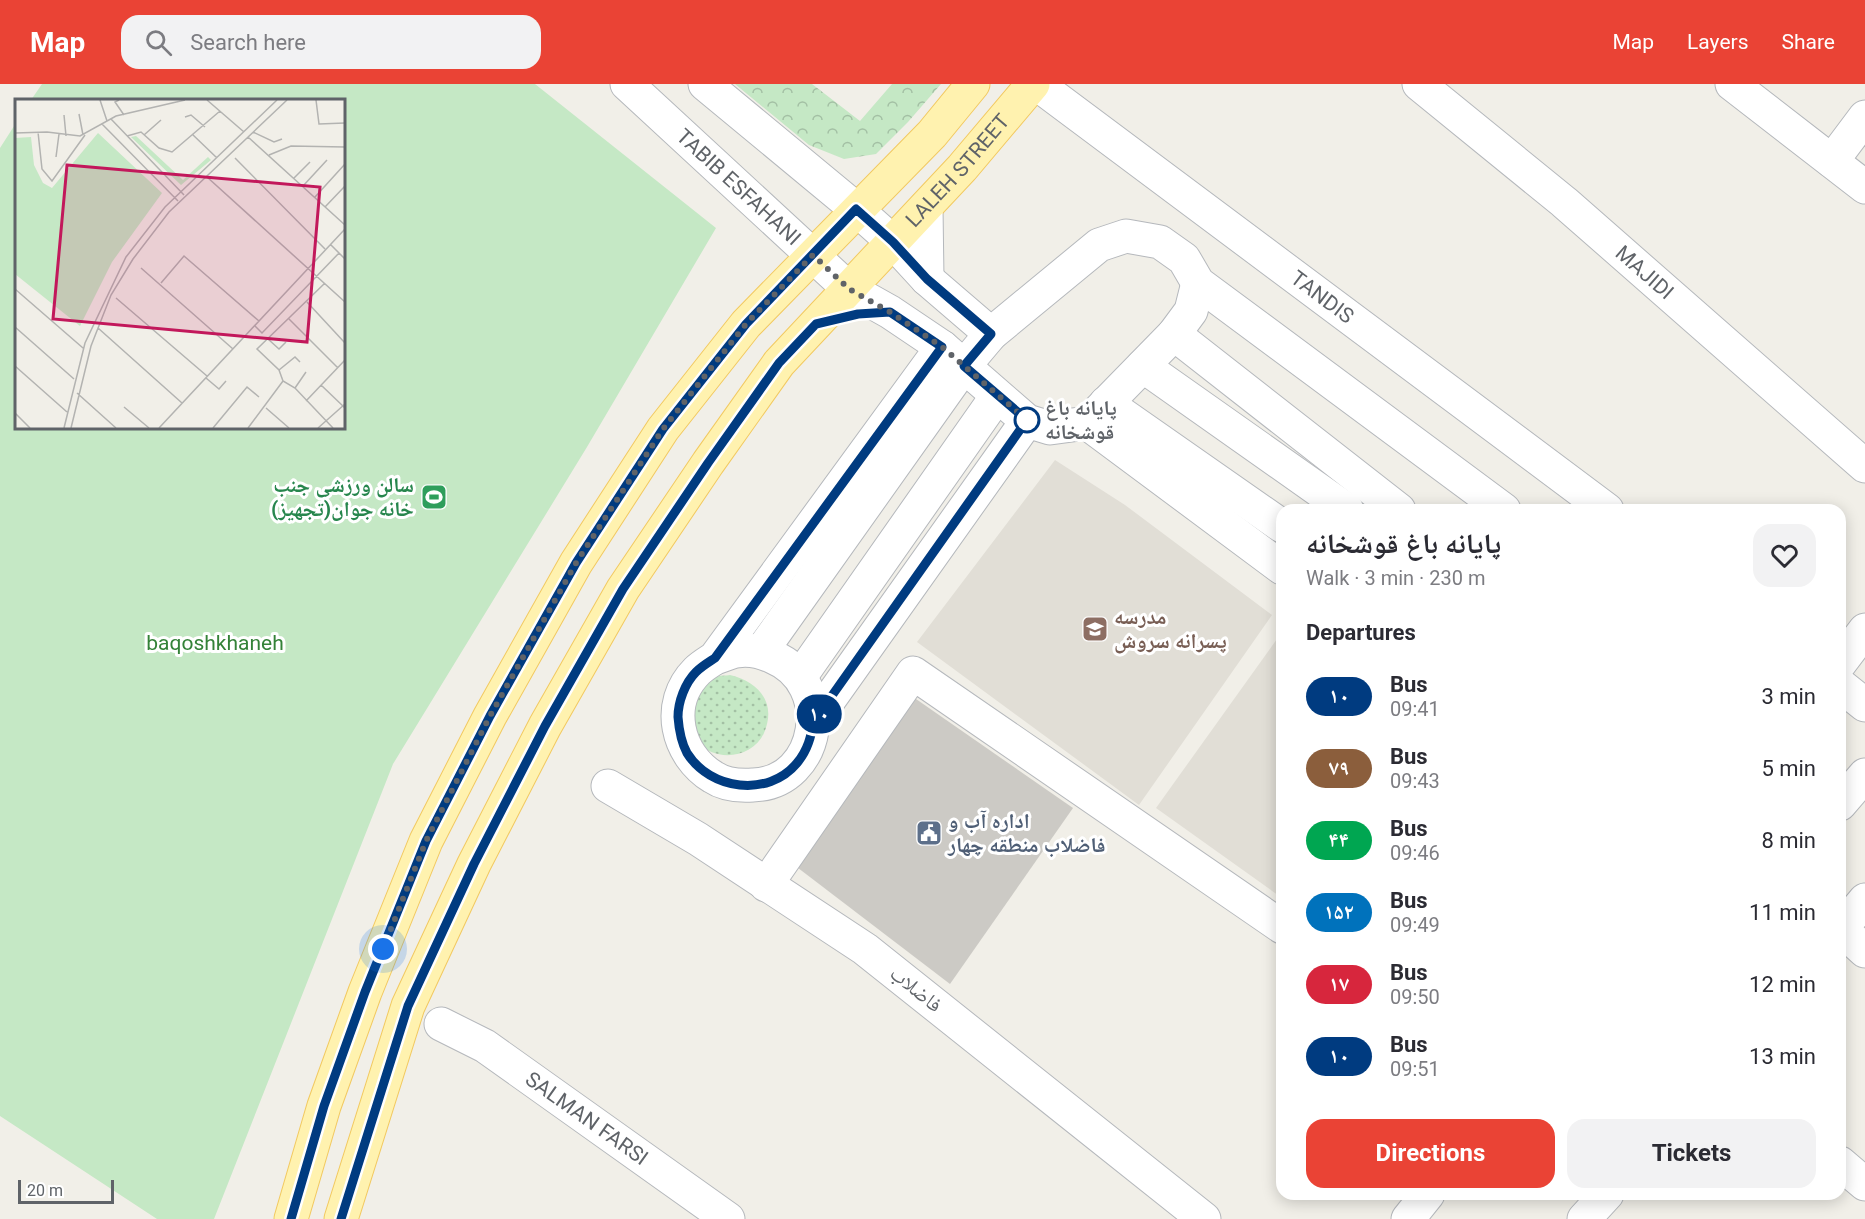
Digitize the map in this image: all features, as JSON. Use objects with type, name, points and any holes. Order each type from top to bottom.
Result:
[{"type":"main road","name":"LALEH STREET","points":[[291,1219],[324,1106],[365,992],[426,841],[490,716],[576,563],[663,429],[746,324],[856,209],[932,134],[973,84]]},
{"type":"main road","name":"LALEH STREET","points":[[341,1219],[408,1006],[474,864],[545,726],[630,579],[779,363],[962,168],[1035,84]]},
{"type":"street","name":"TABIB ESFAHANI","points":[[627,84],[849,289],[890,312],[953,356],[1027,420]]},
{"type":"street","points":[[705,84],[856,209],[893,242],[927,279],[991,334]]},
{"type":"street","name":"TANDIS","points":[[1035,84],[1599,504]]},
{"type":"street","name":"MAJIDI","points":[[1419,84],[1564,202],[1865,466]]},
{"type":"street","points":[[1737,85],[1865,187]]},
{"type":"street","points":[[1832,161],[1865,117]]},
{"type":"street","points":[[926,207],[927,279]]},
{"type":"street","points":[[715,658],[738,651],[761,652],[783,661],[800,677],[811,698],[814,721],[809,744],[797,764],[780,777],[760,785],[738,786],[718,780],[700,769],[686,752],[679,732],[678,710],[684,689],[696,672],[715,658],[953,356],[991,334],[1099,245],[1126,236],[1160,242],[1184,259],[1198,283],[1496,504]]},
{"type":"street","points":[[814,721],[1027,420],[1050,428],[1097,413],[1174,334],[1191,311],[1198,283]]},
{"type":"street","points":[[816,324],[858,314],[890,312]]},
{"type":"street","points":[[1174,334],[1391,504]]},
{"type":"street","points":[[761,652],[953,356]]},
{"type":"street","points":[[1143,366],[1338,504]]},
{"type":"street","points":[[800,677],[997,396]]},
{"type":"street","points":[[1097,413],[1276,522]]},
{"type":"street","points":[[1097,413],[1276,563]]},
{"type":"street","points":[[1846,655],[1865,630]]},
{"type":"street","points":[[766,885],[913,673],[1276,923]]},
{"type":"street","points":[[1846,690],[1865,705]]},
{"type":"street","points":[[1846,797],[1865,775]]},
{"type":"street","name":"فاضلاب","points":[[608,786],[698,839],[865,949],[1204,1219]]},
{"type":"street","points":[[1846,924],[1865,900]]},
{"type":"street","points":[[1846,934],[1865,951]]},
{"type":"street","name":"SALMAN FARSI","points":[[441,1024],[485,1046],[728,1219]]},
{"type":"street","points":[[1846,1168],[1865,1184]]},
{"type":"street","points":[[1584,1219],[1601,1200]]},
{"type":"shaded area","name":"مدرسه پسرانه سروش","points":[[1055,460],[1125,505],[1272,615],[1139,805],[917,642]]},
{"type":"shaded area","points":[[1276,640],[1276,894],[1156,808]]},
{"type":"green space","name":"baqoshkhaneh","points":[[42,84],[535,84],[716,228],[587,447],[393,764],[214,1219],[157,1219],[0,1116],[0,148],[15,125],[15,429],[345,429],[345,99],[32,99]]},
{"type":"green space","points":[[735,84],[812,84],[860,121],[892,84],[941,84],[876,154],[844,159],[809,145]]},
{"type":"green space","points":[[730,675],[740,678],[757,689],[767,703],[768,712],[764,733],[759,741],[743,752],[723,755],[705,749],[697,740],[690,704],[697,690],[705,684],[718,676]]},
{"type":"building","name":"اداره آب و فاضلاب منطقه چهار","points":[[903,690],[1073,808],[950,984],[785,858]]},
{"type":"bus line","name":"۱۰","points":[[291,1219],[324,1106],[365,992],[426,841],[490,716],[576,563],[663,429],[746,324],[856,209],[893,242],[927,279],[991,334],[964,366],[1027,420],[814,721],[809,744],[797,764],[780,777],[760,785],[738,786],[718,780],[700,769],[686,752],[679,732],[678,710],[684,689],[696,672],[715,658],[942,347],[890,312],[858,314],[816,324],[779,363],[623,589],[545,726],[484,844],[408,1006],[341,1219]]},
{"type":"place","name":"پایانه باغ قوشخانه","points":[[1027,420]]},
{"type":"place","name":"سالن ورزشی جنب خانه جوان(تجهیز)","points":[[434,497]]},
{"type":"place","name":"مدرسه پسرانه سروش","points":[[1095,629]]},
{"type":"place","name":"اداره آب و فاضلاب منطقه چهار","points":[[929,833]]},
{"type":"route","points":[[383,949],[426,841],[490,716],[576,563],[663,429],[746,324],[813,255],[849,289],[890,312],[942,347],[1027,420]]}]
